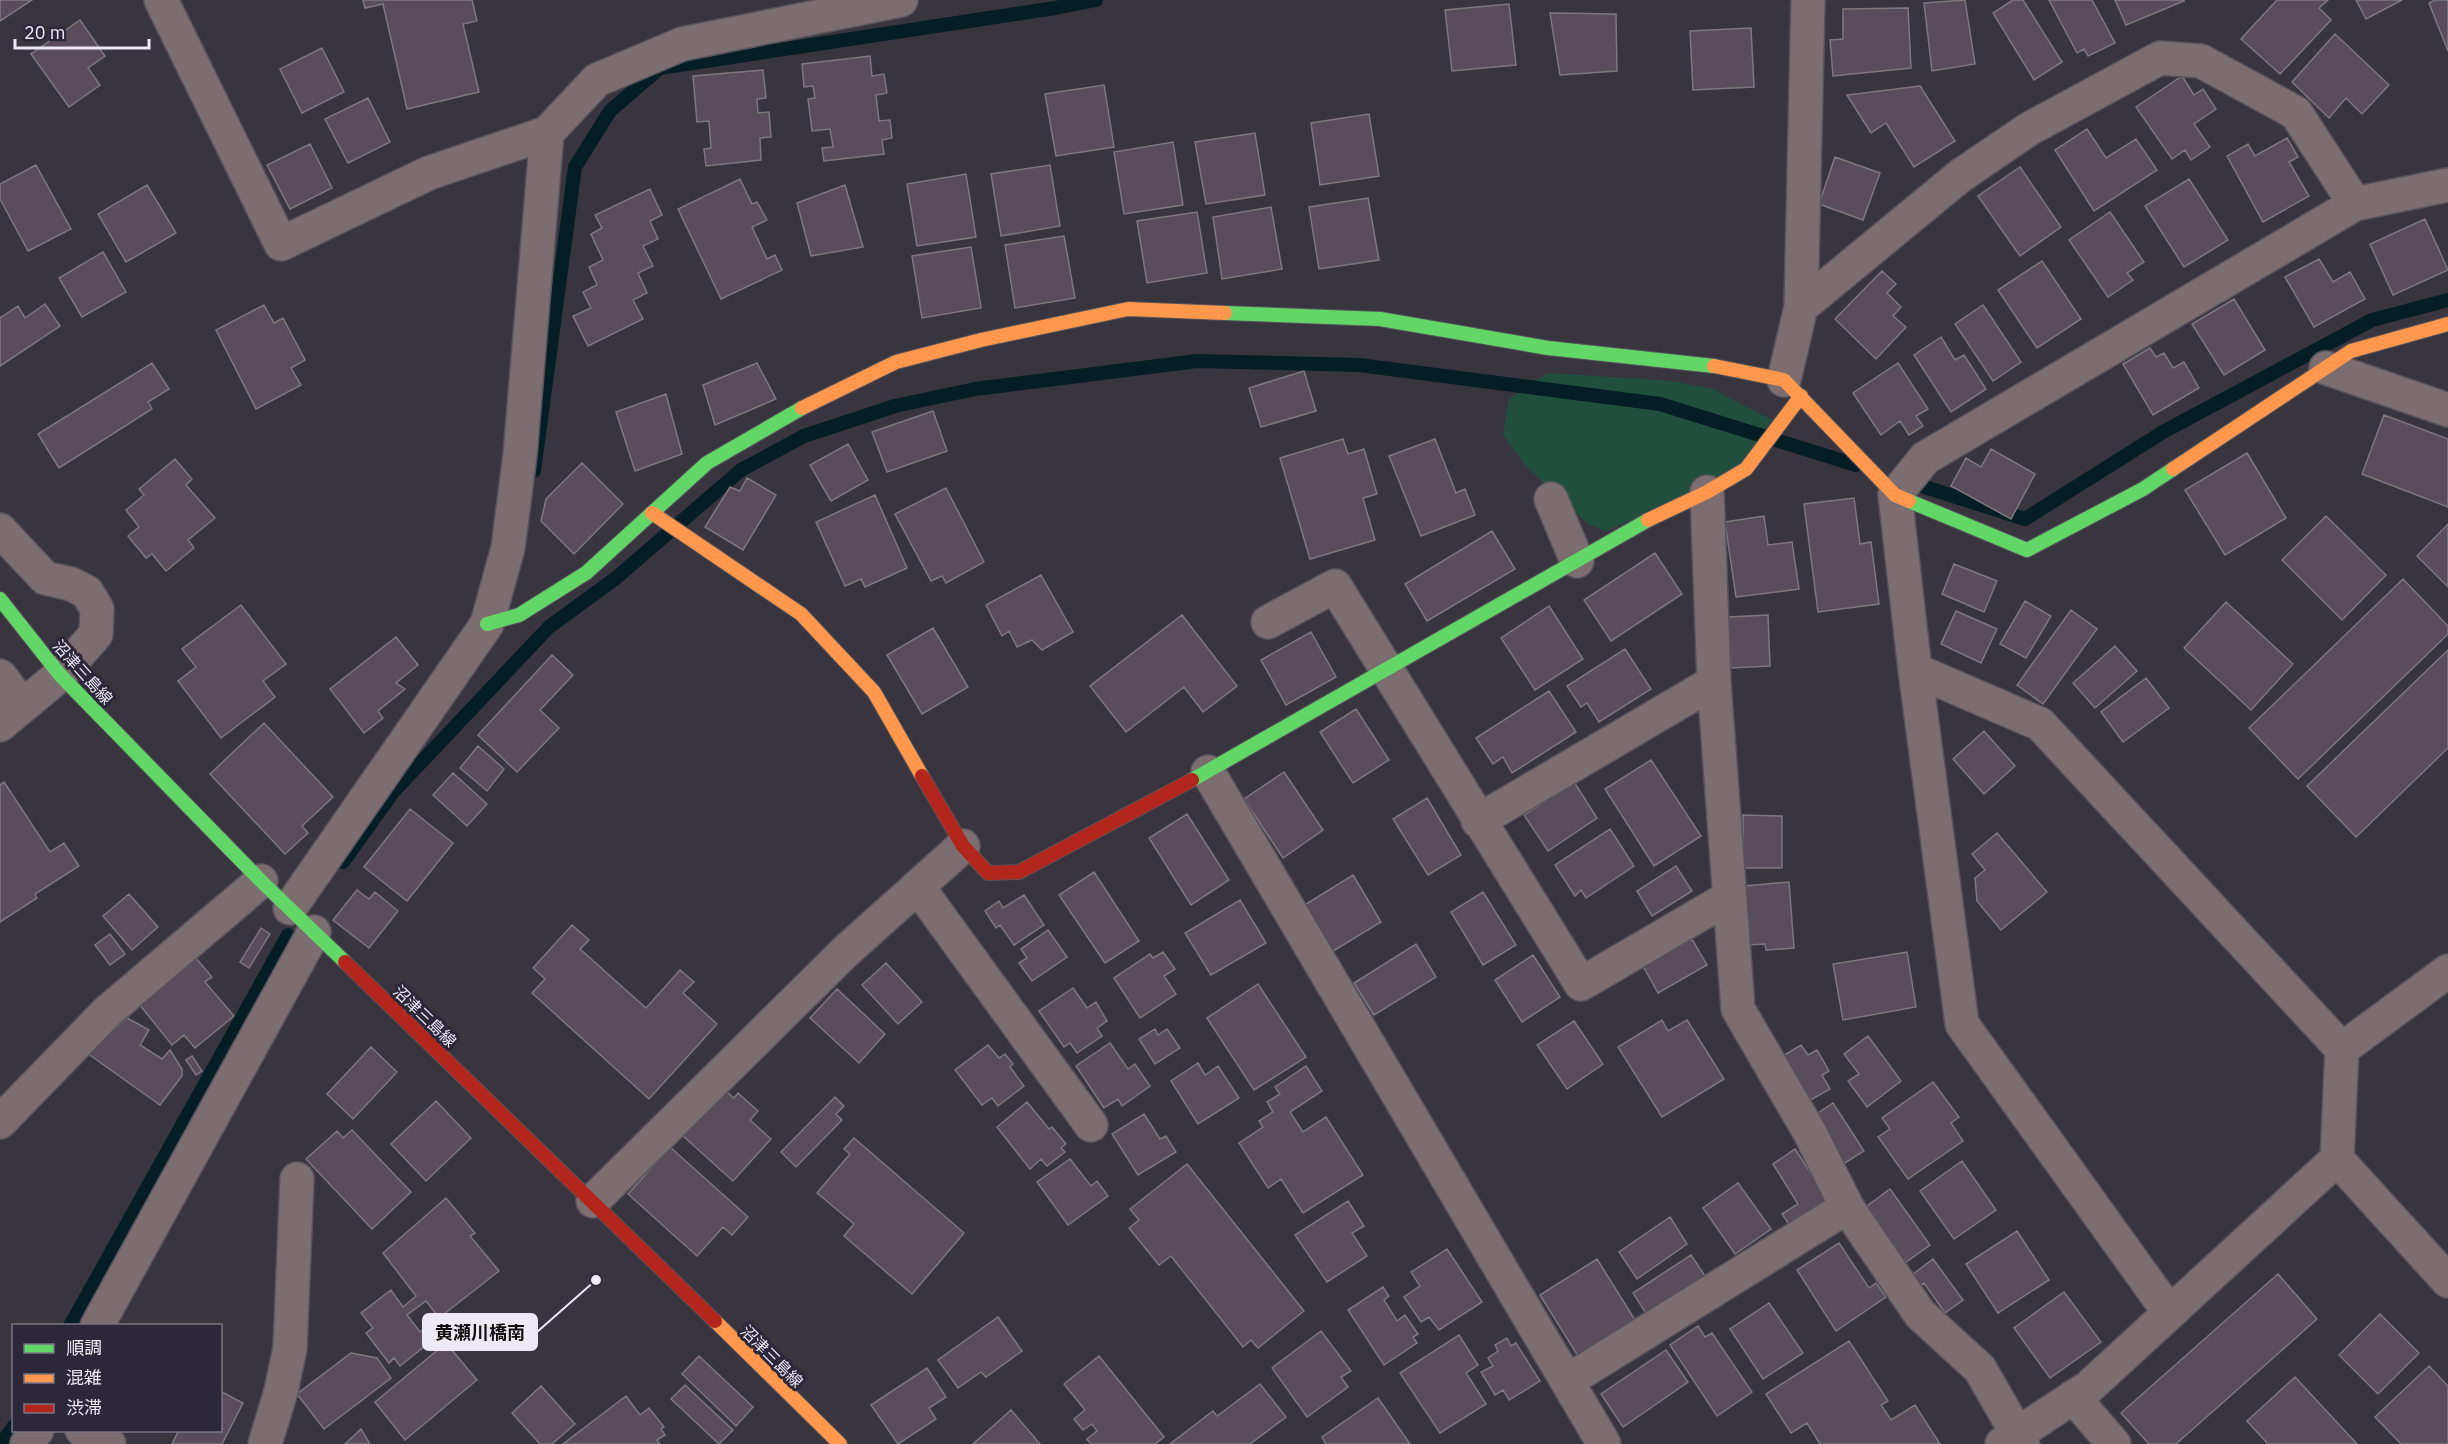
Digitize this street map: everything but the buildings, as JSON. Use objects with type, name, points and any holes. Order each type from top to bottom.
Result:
[{"type":"street","points":[[161,0],[281,244],[429,173],[547,133],[597,80],[682,44],[857,4],[901,0]]},
{"type":"street","points":[[652,513],[801,614],[874,692],[963,846],[988,873],[1019,872],[1208,772],[1652,518],[1707,492],[1746,468],[1792,388],[1801,307],[1808,0]]},
{"type":"street","points":[[1801,307],[1960,176],[2029,129],[2160,58],[2201,61],[2296,113],[2355,204]]},
{"type":"street","points":[[290,908],[487,624],[508,548],[520,455],[547,133]]},
{"type":"street","points":[[2169,1312],[1962,1024],[1915,670],[1895,495],[1926,458],[2355,204],[2448,185]]},
{"type":"street","points":[[487,624],[519,615],[586,573],[707,463],[810,403],[896,362],[981,340],[1128,309],[1380,319],[1548,348],[1731,368],[1792,388],[1895,495],[2027,550],[2143,489],[2351,351],[2448,324]]},
{"type":"street","points":[[2326,368],[2448,410]]},
{"type":"street","points":[[1707,492],[1714,682],[1728,898],[1738,1009],[1809,1133],[1847,1207],[1920,1314],[1980,1369],[2014,1441],[2089,1387],[2337,1159]]},
{"type":"street","points":[[1551,500],[1577,561]]},
{"type":"street","points":[[0,530],[45,578],[71,584],[87,592],[97,609],[96,634],[60,675],[12,715],[0,676]]},
{"type":"street","points":[[1268,622],[1335,586],[1478,821],[1581,984],[1728,898]]},
{"type":"street","name":"沼津三島線","points":[[0,599],[60,675],[261,881],[840,1444]]},
{"type":"street","points":[[1915,670],[2040,724],[2342,1049],[2337,1159],[2448,1281]]},
{"type":"street","points":[[1478,821],[1714,682]]},
{"type":"street","points":[[1208,772],[1569,1380],[1604,1444]]},
{"type":"street","points":[[592,1201],[845,952],[963,846]]},
{"type":"street","points":[[0,1122],[107,1012],[261,881]]},
{"type":"street","points":[[918,887],[1091,1125]]},
{"type":"street","points":[[98,1324],[314,932]]},
{"type":"street","points":[[2342,1049],[2448,971]]},
{"type":"street","points":[[265,1444],[281,1392],[290,1348],[297,1179]]},
{"type":"street","points":[[1569,1380],[1847,1207]]},
{"type":"street","points":[[2073,1397],[2114,1444]]},
{"type":"street","points":[[27,1444],[36,1432]]},
{"type":"street","points":[[84,1432],[108,1444]]},
{"type":"green space","points":[[1548,373],[1672,381],[1712,389],[1772,420],[1739,472],[1606,531],[1588,524],[1527,467],[1503,435],[1509,399]]},
{"type":"waterway","points":[[534,471],[575,167],[610,111],[660,68],[1096,0]]},
{"type":"waterway","points":[[1906,481],[2025,519],[2163,432],[2372,320],[2448,300]]},
{"type":"waterway","points":[[343,862],[394,791],[549,627],[616,578],[741,470],[804,436],[895,406],[975,389],[1197,361],[1359,365],[1660,404],[1856,465]]},
{"type":"waterway","points":[[71,1324],[288,935]]},
{"type":"waterway","points":[[1,1444],[12,1429]]},
{"type":"traffic: fast","points":[[1225,313],[1380,319],[1548,348],[1714,366]]},
{"type":"traffic: fast","points":[[487,624],[519,615],[586,573],[707,463],[802,408]]},
{"type":"traffic: fast","points":[[1909,501],[2027,550],[2143,489],[2173,469]]},
{"type":"traffic: fast","points":[[1192,780],[1648,520]]},
{"type":"traffic: fast","points":[[0,599],[60,675],[261,881],[345,962]]},
{"type":"traffic: slow","points":[[802,408],[896,362],[981,340],[1128,309],[1225,313]]},
{"type":"traffic: slow","points":[[2173,469],[2351,351],[2448,324]]},
{"type":"traffic: slow","points":[[1714,366],[1784,380],[1895,495],[1909,501]]},
{"type":"traffic: slow","points":[[1648,520],[1707,492],[1746,469],[1801,396]]},
{"type":"traffic: slow","points":[[652,513],[801,614],[874,692],[922,776]]},
{"type":"traffic: slow","points":[[715,1321],[840,1444]]},
{"type":"traffic: jam","points":[[922,776],[963,846],[988,873],[1019,872],[1192,780]]},
{"type":"traffic: jam","points":[[345,962],[715,1321]]},
{"type":"place","name":"黄瀬川橋南","points":[[596,1280]]}]
